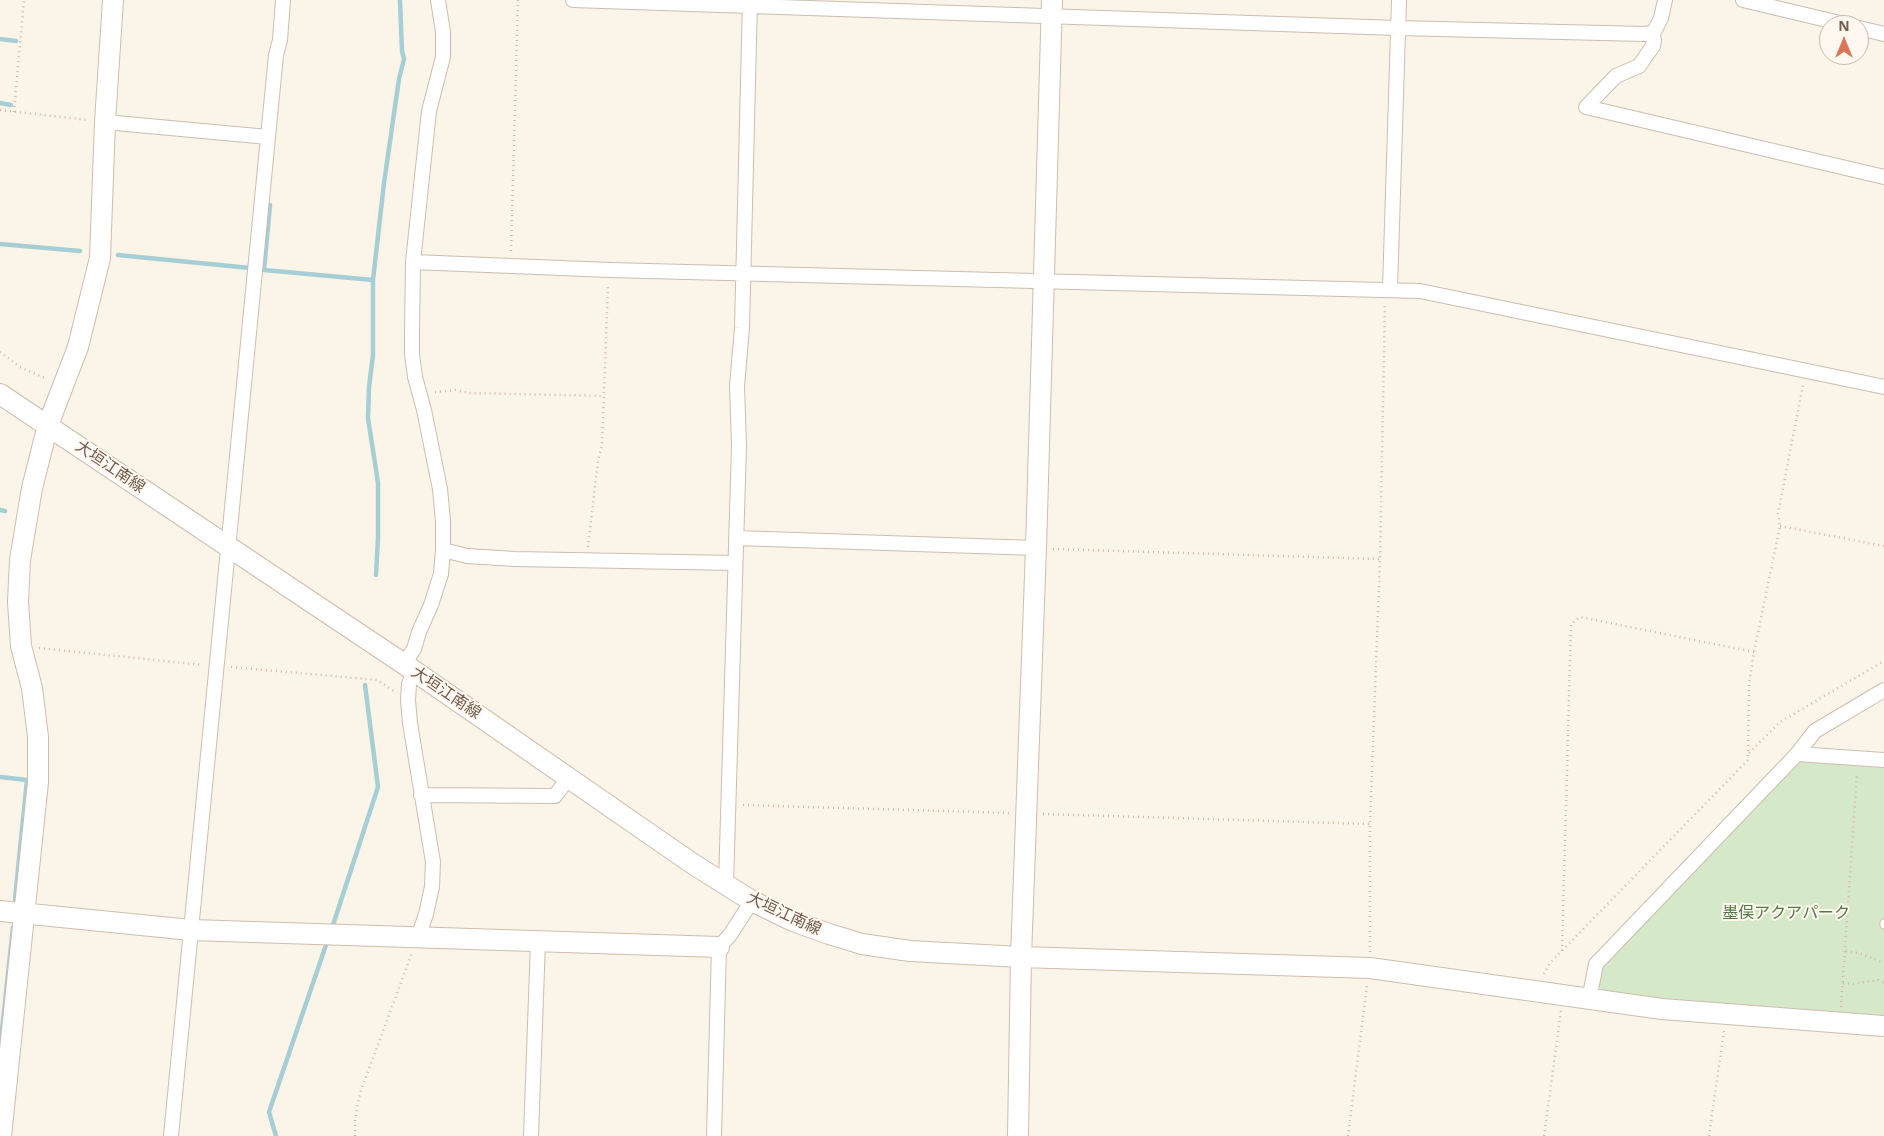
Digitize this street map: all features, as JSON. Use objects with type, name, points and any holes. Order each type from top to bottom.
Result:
[{"type":"street","points":[[1,1136],[38,782],[38,737],[32,688],[21,646],[18,602],[20,560],[32,488],[48,425],[78,347],[100,258],[105,122],[113,0]]},
{"type":"street","points":[[171,1136],[276,55],[280,40],[282,0]]},
{"type":"street","points":[[418,938],[432,887],[433,862],[421,795],[408,700],[409,668],[419,632],[431,605],[441,574],[443,521],[440,489],[412,354],[413,262],[429,110],[443,57],[443,32],[438,0]]},
{"type":"street","points":[[574,0],[1052,8],[1398,28],[1652,33]]},
{"type":"street","points":[[1388,289],[1399,0]]},
{"type":"street","points":[[1652,33],[1661,18],[1665,0]]},
{"type":"street","points":[[1743,0],[1819,18]]},
{"type":"street","points":[[726,884],[739,446],[737,386],[742,328],[750,3]]},
{"type":"street","points":[[1018,1136],[1021,957],[1036,548],[1052,8]]},
{"type":"street","points":[[1869,30],[1884,34]]},
{"type":"street","points":[[1652,33],[1654,46],[1638,66],[1616,76],[1586,107],[1884,177]]},
{"type":"street","points":[[105,122],[268,138]]},
{"type":"street","points":[[413,262],[610,270],[1420,291],[1884,387]]},
{"type":"street","name":"大垣江南線","points":[[0,394],[409,668],[693,864],[752,901],[793,921],[829,934],[862,944],[910,951],[1021,957],[1370,968],[1662,1009],[1884,1026]]},
{"type":"street","points":[[736,538],[1036,548]]},
{"type":"street","points":[[443,550],[467,556],[515,559],[736,563]]},
{"type":"street","points":[[1589,1000],[1596,964],[1797,754],[1815,731],[1884,690]]},
{"type":"street","points":[[1797,754],[1884,760]]},
{"type":"street","points":[[421,795],[556,796],[568,777]]},
{"type":"street","points":[[714,1136],[719,946],[730,935],[752,901]]},
{"type":"street","points":[[0,911],[191,930],[719,946]]},
{"type":"street","points":[[531,1136],[538,941]]},
{"type":"path","points":[[14,112],[24,0]]},
{"type":"path","points":[[511,266],[518,0]]},
{"type":"path","points":[[0,110],[105,122]]},
{"type":"path","points":[[588,559],[597,469],[602,446],[610,270]]},
{"type":"path","points":[[1348,1136],[1370,968],[1370,824],[1388,289]]},
{"type":"path","points":[[0,352],[20,367],[47,380]]},
{"type":"path","points":[[1540,993],[1542,979],[1550,964],[1748,760],[1749,684],[1780,526],[1778,514],[1806,371]]},
{"type":"path","points":[[421,394],[455,390],[604,396]]},
{"type":"path","points":[[1780,526],[1884,546]]},
{"type":"path","points":[[1036,548],[1380,559]]},
{"type":"path","points":[[1562,951],[1571,624],[1580,616],[1754,652]]},
{"type":"path","points":[[21,646],[378,680],[408,700]]},
{"type":"path","points":[[1748,754],[1780,722],[1884,661]]},
{"type":"path","points":[[1840,1023],[1858,758]]},
{"type":"path","points":[[729,804],[1370,824]]},
{"type":"path","points":[[354,1136],[360,1093],[418,938]]},
{"type":"path","points":[[1846,951],[1862,954],[1884,963]]},
{"type":"path","points":[[1843,983],[1854,984],[1878,980],[1884,983]]},
{"type":"path","points":[[1544,1136],[1563,996]]},
{"type":"path","points":[[1709,1136],[1726,1015]]},
{"type":"green space","name":"墨俣アクアパーク","points":[[1804,760],[1884,766],[1884,1018],[1645,1000],[1604,994],[1599,986],[1602,968],[1786,772]]},
{"type":"waterway","points":[[376,575],[378,483],[368,418],[373,355],[373,280],[384,183],[399,79],[404,59],[400,1]]},
{"type":"waterway","points":[[0,39],[16,41]]},
{"type":"waterway","points":[[0,103],[11,105]]},
{"type":"waterway","points":[[270,205],[264,270],[373,280]]},
{"type":"waterway","points":[[0,244],[80,251]]},
{"type":"waterway","points":[[118,255],[250,268]]},
{"type":"waterway","points":[[0,510],[5,511]]},
{"type":"waterway","points":[[333,925],[378,787],[365,685]]},
{"type":"waterway","points":[[0,777],[27,780],[15,899]]},
{"type":"waterway","points":[[0,1049],[13,927]]},
{"type":"waterway","points":[[276,1136],[269,1112],[327,942]]}]
